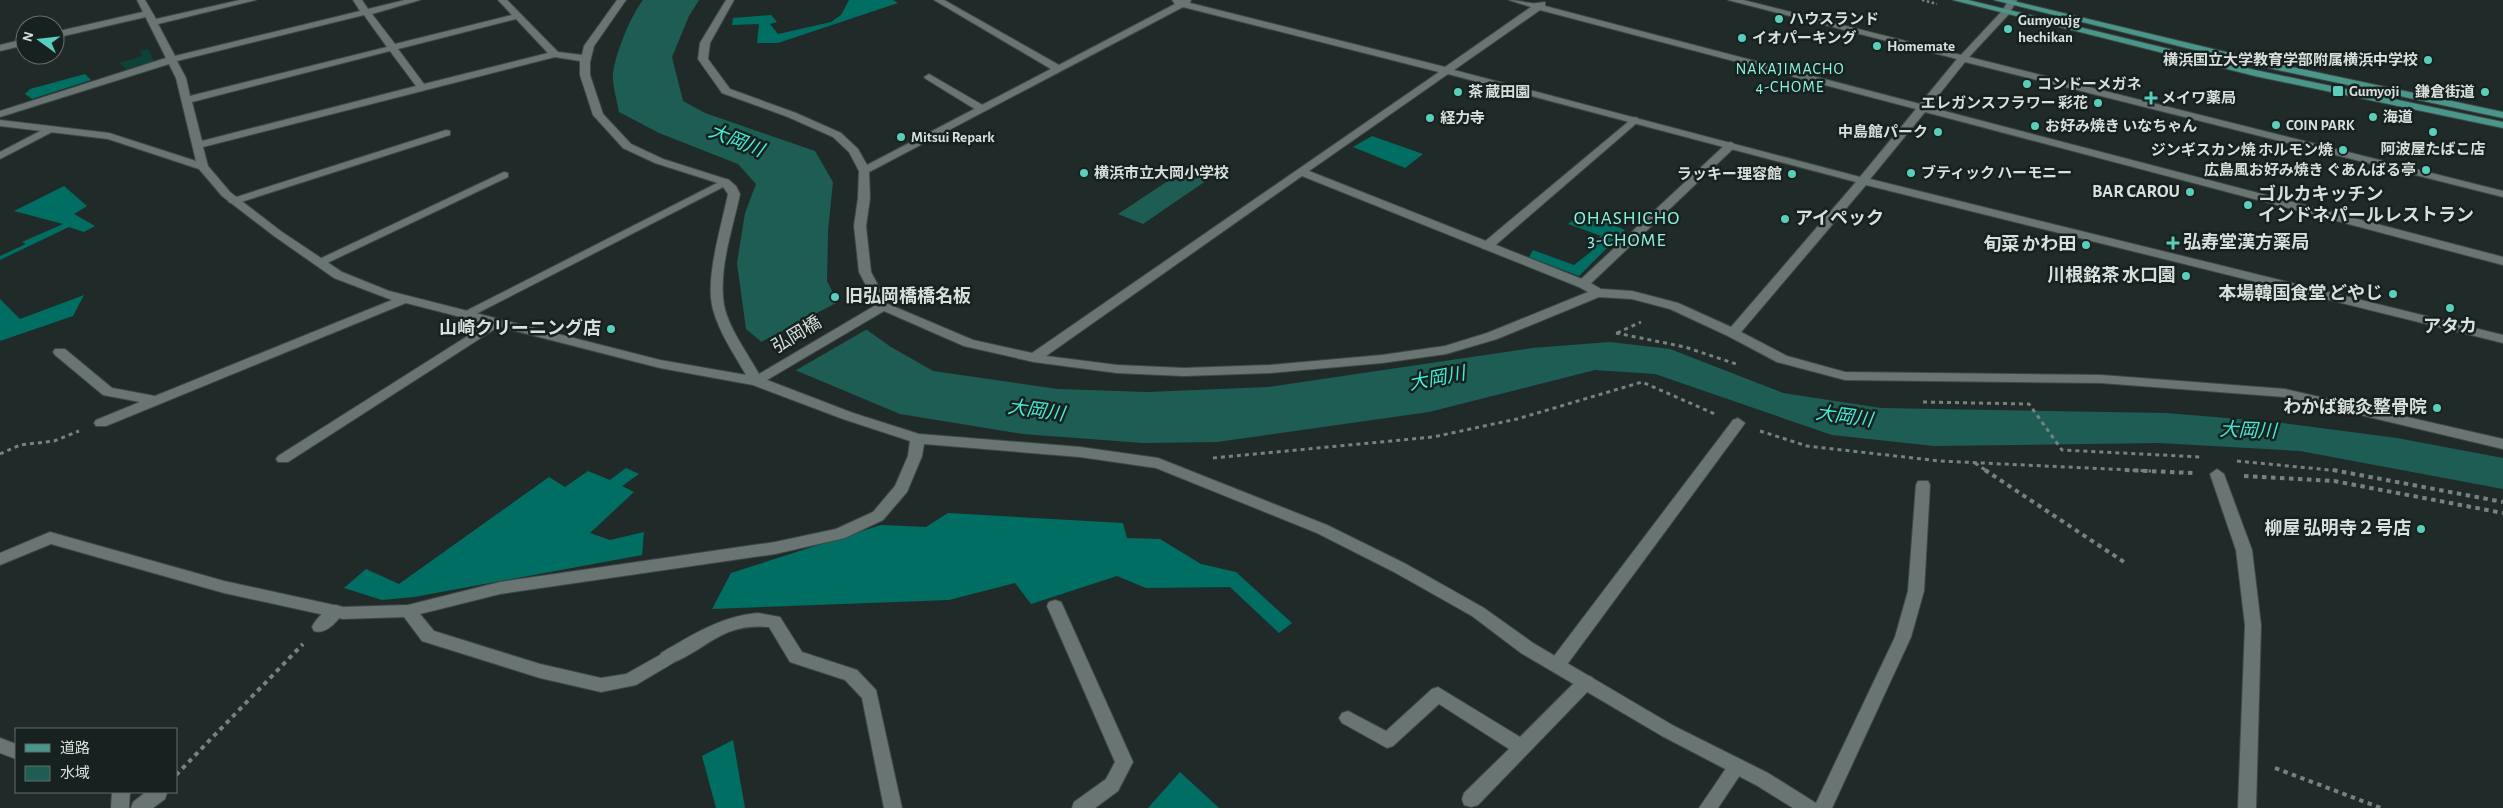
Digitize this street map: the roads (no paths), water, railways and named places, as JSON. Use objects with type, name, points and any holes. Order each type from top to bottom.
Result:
[{"type":"main road","points":[[1957,0],[2010,5],[2259,63],[2503,115]]},
{"type":"main road","points":[[1998,0],[2010,5],[2255,73],[2503,125]]},
{"type":"street","points":[[141,0],[181,78],[204,167],[226,194],[338,275],[385,294],[660,364],[756,381],[848,416],[918,439],[1080,452],[1158,463],[1322,529],[1400,568],[1478,612],[1527,648],[1668,731],[1737,766],[1808,808]]},
{"type":"street","points":[[65,33],[252,0]]},
{"type":"street","points":[[358,0],[422,88]]},
{"type":"street","points":[[0,114],[172,60],[416,0]]},
{"type":"street","points":[[502,0],[555,54]]},
{"type":"street","points":[[622,0],[589,46],[586,59],[585,75],[598,115],[627,146],[659,160],[724,182],[732,188],[734,194],[718,271],[718,305],[731,336],[756,381]]},
{"type":"street","points":[[730,0],[705,43],[703,59],[716,79],[726,91],[792,115],[837,135],[854,151],[864,171],[864,198],[860,226],[865,272],[883,306],[969,343],[1034,358],[1117,369],[1184,372],[1270,369],[1382,359],[1446,350],[1492,336],[1598,293],[1632,295],[1674,306],[1733,333],[1782,359],[1845,376],[2101,379],[2285,393],[2503,444]]},
{"type":"street","points":[[938,0],[1059,69]]},
{"type":"street","points":[[1513,0],[2503,261]]},
{"type":"street","points":[[1034,358],[1548,0]]},
{"type":"street","points":[[1732,0],[2503,194]]},
{"type":"street","points":[[864,171],[1059,69],[1182,1],[1863,181],[2503,339]]},
{"type":"street","points":[[1733,333],[1863,181],[1920,108],[2010,5]]},
{"type":"street","points":[[186,100],[518,16]]},
{"type":"street","points":[[0,48],[15,44]]},
{"type":"street","points":[[198,145],[555,54],[586,59]]},
{"type":"street","points":[[930,77],[982,109]]},
{"type":"street","points":[[1487,246],[1634,120]]},
{"type":"street","points":[[0,123],[109,136],[204,167]]},
{"type":"street","points":[[0,156],[48,130]]},
{"type":"street","points":[[234,200],[446,133]]},
{"type":"street","points":[[1583,284],[1731,145]]},
{"type":"street","points":[[1301,172],[1583,284],[1598,293]]},
{"type":"street","points":[[319,262],[504,175]]},
{"type":"street","points":[[466,314],[724,182]]},
{"type":"street","points":[[101,422],[405,299]]},
{"type":"street","name":"弘岡橋","points":[[756,381],[883,306]]},
{"type":"street","points":[[283,459],[496,322]]},
{"type":"street","points":[[60,352],[108,392],[156,400]]},
{"type":"street","points":[[1557,664],[1738,423]]},
{"type":"street","points":[[0,559],[50,538],[224,587],[336,611],[408,611],[500,588],[775,548],[840,534],[878,516],[902,488],[915,456],[918,439]]},
{"type":"street","points":[[2217,474],[2244,550],[2253,626],[2247,808]]},
{"type":"street","points":[[1823,808],[1903,637],[1916,591],[1923,485]]},
{"type":"street","points":[[1056,606],[1124,762],[1112,785],[1081,808]]},
{"type":"street","points":[[320,627],[336,611]]},
{"type":"street","points":[[408,611],[428,636],[540,671],[602,685],[630,680],[729,623],[754,618],[774,621],[796,656],[851,675],[870,695],[893,808]]},
{"type":"street","points":[[1471,799],[1586,682]]},
{"type":"street","points":[[1348,718],[1386,741],[1438,694],[1522,748]]},
{"type":"street","points":[[0,745],[15,752]]},
{"type":"street","points":[[1708,808],[1737,766]]},
{"type":"street","points":[[120,808],[121,793]]},
{"type":"street","points":[[140,808],[158,793]]},
{"type":"water","name":"大岡川","points":[[643,0],[699,0],[689,16],[672,57],[683,101],[705,113],[815,151],[833,182],[828,231],[827,281],[843,313],[891,347],[933,371],[1058,389],[1147,392],[1268,387],[1532,348],[1610,342],[1670,349],[1783,393],[1881,408],[2166,413],[2275,422],[2397,438],[2503,458],[2503,489],[2300,451],[2159,443],[1934,446],[1832,435],[1655,374],[1595,370],[1429,412],[1217,442],[1143,443],[1023,434],[900,414],[795,370],[746,329],[737,263],[745,213],[756,184],[738,164],[659,133],[619,112],[613,81],[615,62],[628,27]]},
{"type":"water","points":[[1189,167],[1213,176],[1143,224],[1118,214]]},
{"type":"place","name":"ハウスランド","points":[[1779,19]]},
{"type":"place","name":"Gumyoujg hechikan","points":[[2008,29]]},
{"type":"place","name":"イオパーキング","points":[[1742,38]]},
{"type":"place","name":"Homemate","points":[[1877,46]]},
{"type":"place","name":"横浜国立大学教育学部附属横浜中学校","points":[[2428,60]]},
{"type":"place","name":"コンドーメガネ","points":[[2027,84]]},
{"type":"place","name":"Gumyoji","points":[[2338,91]]},
{"type":"place","name":"茶 蔵田園","points":[[1458,92]]},
{"type":"place","name":"鎌倉街道","points":[[2485,92]]},
{"type":"place","name":"メイワ薬局","points":[[2151,98]]},
{"type":"place","name":"エレガンスフラワー 彩花","points":[[2098,103]]},
{"type":"place","name":"海道","points":[[2373,117]]},
{"type":"place","name":"経力寺","points":[[1430,118]]},
{"type":"place","name":"COIN PARK","points":[[2276,125]]},
{"type":"place","name":"お好み焼き いなちゃん","points":[[2035,126]]},
{"type":"place","name":"中島館パーク","points":[[1938,132]]},
{"type":"place","name":"阿波屋たばこ店","points":[[2433,132]]},
{"type":"place","name":"Mitsui Repark","points":[[901,137]]},
{"type":"place","name":"ジンギスカン焼 ホルモン焼","points":[[2343,150]]},
{"type":"place","name":"広島風お好み焼き ぐあんばる亭","points":[[2426,170]]},
{"type":"place","name":"横浜市立大岡小学校","points":[[1084,173]]},
{"type":"place","name":"ブティック ハーモニー","points":[[1911,173]]},
{"type":"place","name":"ラッキー理容館","points":[[1792,174]]},
{"type":"place","name":"BAR CAROU","points":[[2190,192]]},
{"type":"place","name":"ゴルカキッチン インドネパールレストラン","points":[[2248,205]]},
{"type":"place","name":"アイペック","points":[[1785,219]]},
{"type":"place","name":"弘寿堂漢方薬局","points":[[2173,243]]},
{"type":"place","name":"旬菜 かわ田","points":[[2086,245]]},
{"type":"place","name":"川根銘茶 水口園","points":[[2186,276]]},
{"type":"place","name":"本場韓国食堂 どやじ","points":[[2393,294]]},
{"type":"place","name":"旧弘岡橋橋名板","points":[[835,297]]},
{"type":"place","name":"アタカ","points":[[2450,308]]},
{"type":"place","name":"山崎クリーニング店","points":[[611,329]]},
{"type":"place","name":"わかば鍼灸整骨院","points":[[2437,408]]},
{"type":"place","name":"柳屋 弘明寺２号店","points":[[2421,529]]},
{"type":"district","name":"NAKAJIMACHO 4-CHOME","points":[[1790,78]]},
{"type":"district","name":"OHASHICHO 3-CHOME","points":[[1627,229]]}]
